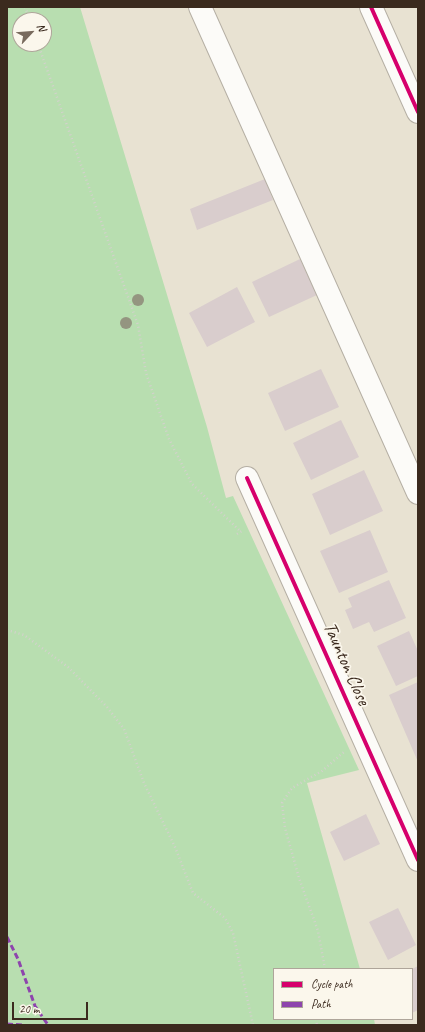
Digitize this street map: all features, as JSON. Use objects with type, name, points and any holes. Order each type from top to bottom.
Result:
[{"type":"street","points":[[200,7],[418,493]]},
{"type":"street","points":[[371,7],[418,112]]},
{"type":"street","name":"Taunton Close","points":[[247,478],[418,860]]},
{"type":"path","points":[[41,52],[138,325],[146,373],[169,439],[192,484],[241,532]]},
{"type":"path","points":[[7,630],[24,635],[68,668],[107,707],[124,729],[144,783],[175,847],[193,893],[225,918],[234,933],[253,1025]]},
{"type":"path","points":[[325,968],[318,931],[299,878],[284,828],[282,803],[292,788],[322,771],[344,752]]},
{"type":"green space","points":[[7,7],[80,7],[207,427],[226,498],[233,496],[359,770],[307,783],[360,968],[273,968],[273,1020],[374,1020],[375,1025],[7,1025]]},
{"type":"building","points":[[265,179],[273,200],[197,230],[190,209]]},
{"type":"building","points":[[300,259],[317,295],[269,317],[252,282]]},
{"type":"building","points":[[237,287],[255,322],[207,347],[189,313]]},
{"type":"building","points":[[321,369],[339,407],[285,431],[268,393]]},
{"type":"building","points":[[341,420],[359,457],[311,480],[293,443]]},
{"type":"building","points":[[364,470],[383,511],[330,535],[312,494]]},
{"type":"building","points":[[370,530],[388,572],[339,593],[320,551]]},
{"type":"building","points":[[389,580],[406,618],[374,632],[369,622],[353,629],[345,610],[352,607],[348,598]]},
{"type":"building","points":[[409,631],[418,651],[418,676],[396,686],[377,646]]},
{"type":"building","points":[[418,682],[418,762],[389,695]]},
{"type":"building","points":[[366,814],[380,844],[344,861],[330,832]]},
{"type":"building","points":[[398,908],[416,945],[388,960],[369,922]]},
{"type":"building","points":[[418,966],[418,1010],[413,1012],[413,968]]},
{"type":"marked path","points":[[7,937],[18,959],[35,1006],[48,1025]]},
{"type":"marked path","points":[[7,1024],[22,1025]]},
{"type":"cycle path","points":[[371,7],[418,112]]},
{"type":"cycle path","points":[[247,478],[418,860]]}]
